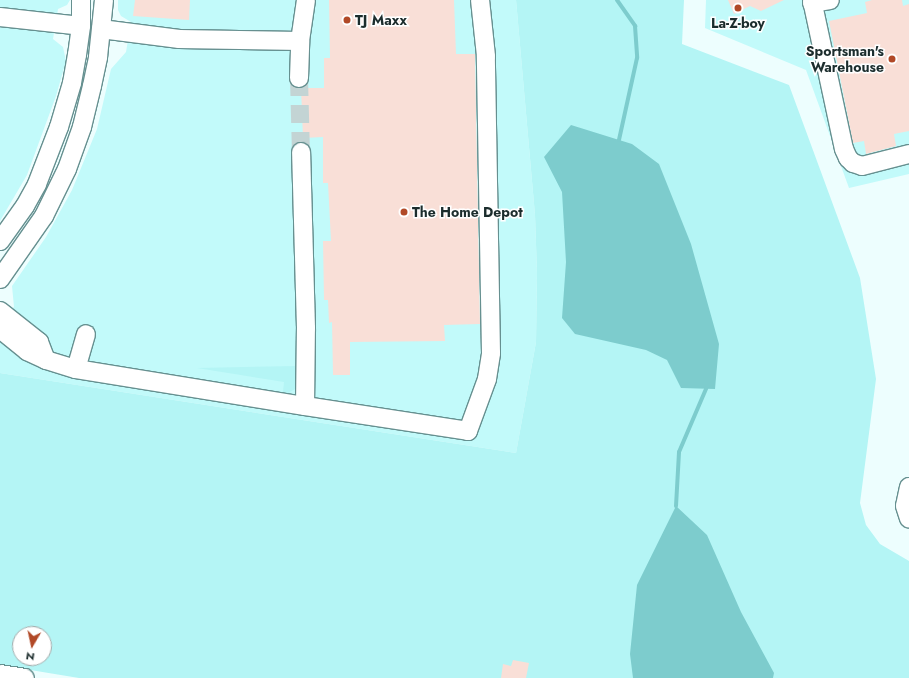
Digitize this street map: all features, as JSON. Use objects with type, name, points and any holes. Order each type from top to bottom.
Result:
[{"type":"street","points":[[0,241],[25,206],[47,160],[72,83],[81,26],[81,0]]},
{"type":"street","points":[[0,278],[44,216],[67,169],[82,127],[92,86],[104,0]]},
{"type":"street","points":[[299,78],[300,41],[306,0]]},
{"type":"street","points":[[0,329],[27,351],[46,360],[76,369],[468,431],[487,379],[491,353],[486,56],[480,0]]},
{"type":"street","points":[[830,0],[812,2],[844,149],[848,158],[853,163],[862,166],[909,154]]},
{"type":"street","points":[[0,17],[81,26]]},
{"type":"street","points":[[101,29],[179,39],[300,41]]},
{"type":"street","points":[[301,152],[306,321],[306,406]]},
{"type":"street","points":[[0,312],[40,342],[46,360]]},
{"type":"street","points":[[76,369],[86,334]]},
{"type":"street","points":[[909,486],[905,506],[909,518]]},
{"type":"street","points":[[0,674],[25,678]]},
{"type":"shaded area","points":[[0,0],[70,0],[67,5],[58,9],[53,39],[63,47],[66,61],[56,96],[27,175],[0,221]]},
{"type":"shaded area","points":[[118,0],[516,0],[535,215],[537,273],[536,342],[516,453],[0,373],[0,319],[14,307],[12,286],[46,237],[72,190],[97,129],[111,69],[126,52],[131,22],[121,16],[118,10]]},
{"type":"shaded area","points":[[516,0],[684,0],[682,44],[789,85],[860,278],[876,379],[860,503],[866,525],[880,544],[909,561],[909,678],[79,678],[0,665],[0,373],[516,453],[536,342],[537,273],[535,215]]},
{"type":"shaded area","points":[[706,0],[909,0],[909,174],[849,188],[806,70],[705,28]]},
{"type":"shaded area","points":[[571,125],[632,144],[659,164],[691,244],[719,344],[715,389],[681,388],[667,360],[646,350],[575,334],[562,318],[566,262],[562,192],[544,157]]},
{"type":"shaded area","points":[[298,366],[297,388],[288,393],[283,392],[284,382],[197,368]]},
{"type":"shaded area","points":[[676,506],[707,535],[741,612],[774,673],[773,678],[633,678],[630,654],[637,585]]},
{"type":"building","points":[[135,0],[190,0],[189,20],[133,16]]},
{"type":"building","name":"The Home Depot","points":[[329,0],[454,0],[456,54],[475,54],[480,324],[444,325],[445,341],[350,342],[350,375],[333,375],[332,322],[329,323],[328,300],[324,300],[323,241],[331,241],[328,183],[323,183],[323,137],[303,138],[301,88],[324,88],[324,58],[330,58]]},
{"type":"building","name":"La-Z-boy","points":[[728,0],[784,0],[761,11],[750,6],[734,14]]},
{"type":"building","points":[[872,0],[902,0],[903,6],[909,4],[909,131],[894,134],[896,146],[866,154],[864,141],[853,143],[829,21],[867,13],[865,2]]},
{"type":"building","points":[[513,660],[529,663],[526,678],[501,678],[503,664],[511,666]]},
{"type":"waterway","points":[[617,0],[635,26],[637,58],[619,140]]},
{"type":"waterway","points":[[676,506],[679,452],[706,389]]},
{"type":"tunnel","points":[[299,78],[301,152]]},
{"type":"place","name":"La-Z-boy","points":[[738,8]]},
{"type":"place","name":"TJ Maxx","points":[[347,20]]},
{"type":"place","name":"Sportsman's Warehouse","points":[[892,59]]},
{"type":"place","name":"The Home Depot","points":[[404,212]]}]
